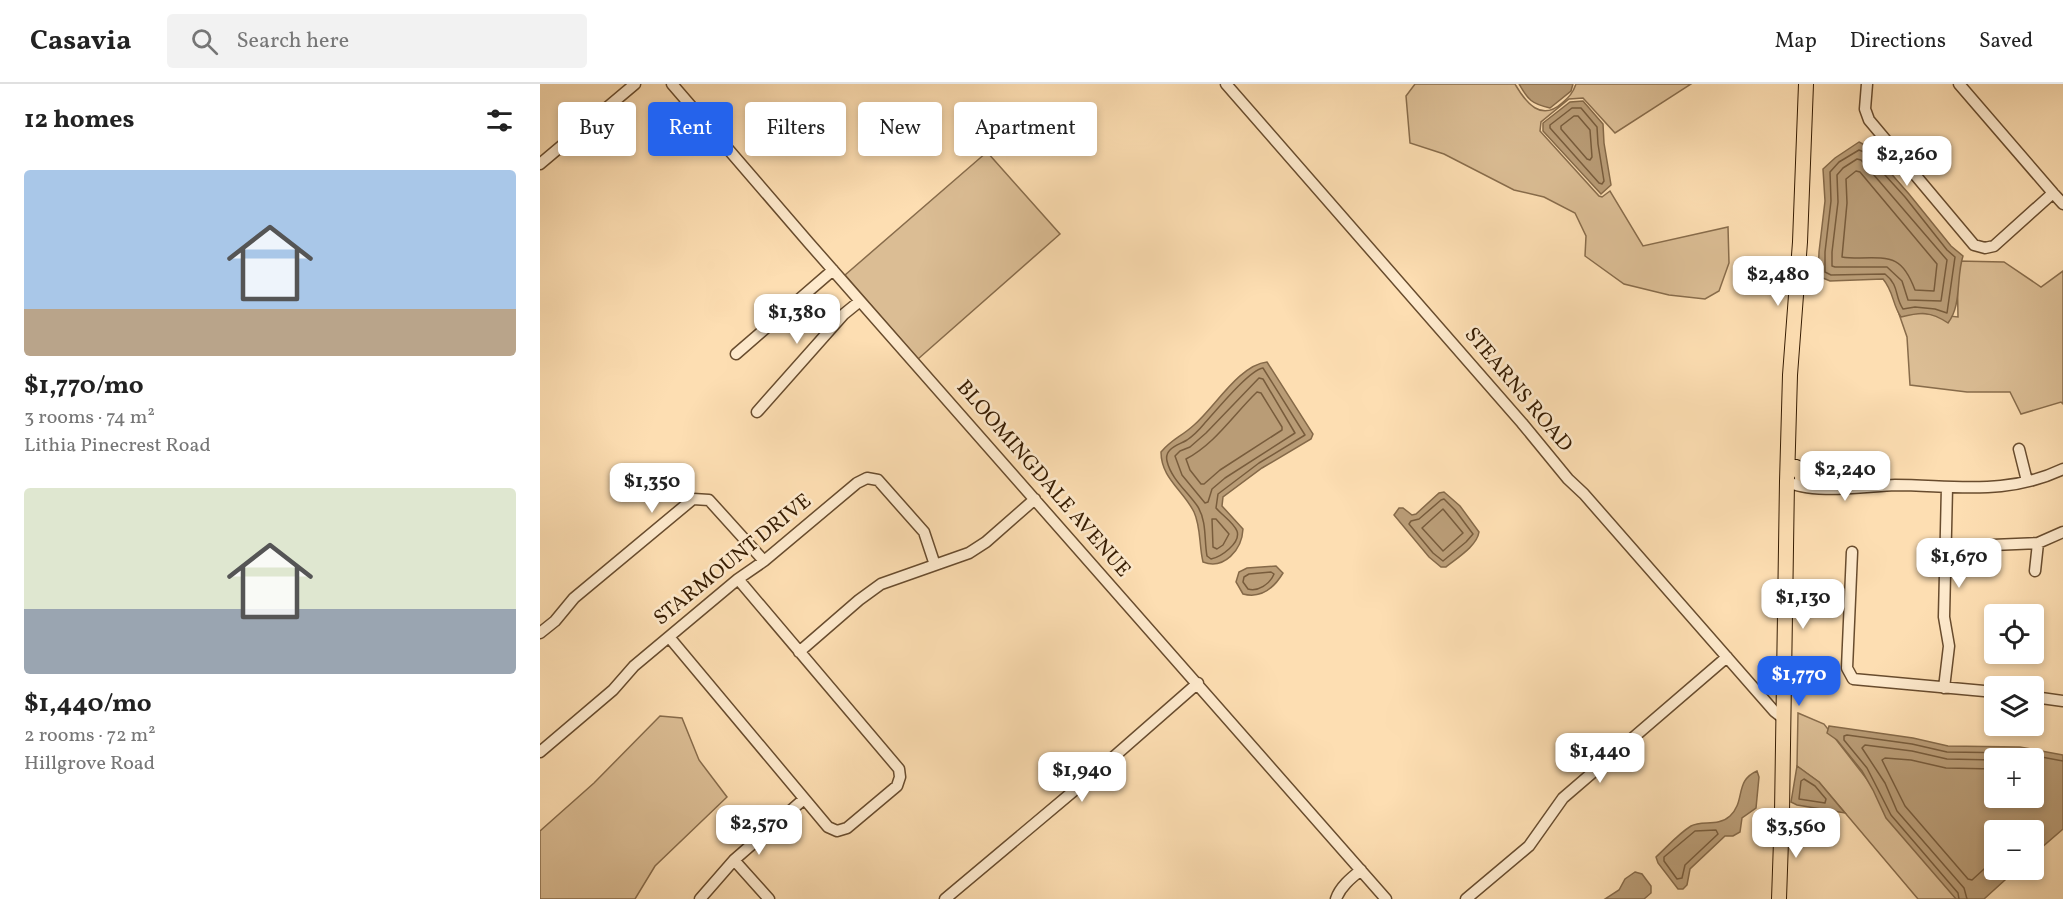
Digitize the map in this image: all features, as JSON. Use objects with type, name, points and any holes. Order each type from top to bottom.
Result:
[{"type":"main road","points":[[1779,899],[1785,665],[1796,478],[1802,296],[1800,242],[1806,84]]},
{"type":"main road","points":[[1771,899],[1776,785],[1782,748]]},
{"type":"street","points":[[540,164],[635,84]]},
{"type":"street","name":"BLOOMINGDALE AVENUE","points":[[672,84],[1386,899]]},
{"type":"street","name":"STEARNS ROAD","points":[[1226,84],[1522,423],[1568,479],[1584,494],[1774,711],[1783,718]]},
{"type":"street","points":[[1867,84],[1865,109],[1869,120],[1974,245],[1985,248],[1994,246],[2054,193]]},
{"type":"street","points":[[1959,84],[2063,204]]},
{"type":"street","points":[[736,354],[833,270]]},
{"type":"street","points":[[757,412],[844,314],[860,301]]},
{"type":"street","points":[[2019,449],[2027,481]]},
{"type":"street","points":[[1796,478],[1846,488],[1895,485],[1990,487],[2027,481],[2063,469]]},
{"type":"street","name":"STARMOUNT DRIVE","points":[[540,752],[613,690],[634,666],[738,579],[764,561],[857,483],[867,478],[878,480],[924,532],[935,565]]},
{"type":"street","points":[[1944,688],[1949,646],[1944,617],[1947,487]]},
{"type":"street","points":[[540,633],[555,621],[574,598],[693,498],[709,500],[764,561]]},
{"type":"street","points":[[798,652],[881,584],[969,553],[986,542],[1035,499]]},
{"type":"street","points":[[1945,547],[2038,543],[2063,532]]},
{"type":"street","points":[[2035,571],[2038,543]]},
{"type":"street","points":[[1852,552],[1847,668],[1853,679],[1984,691]]},
{"type":"street","points":[[669,638],[828,827],[837,831],[847,828],[897,786],[900,777],[899,769],[738,579]]},
{"type":"street","points":[[1466,899],[1529,846],[1563,798],[1727,657]]},
{"type":"street","points":[[945,899],[1096,772],[1197,683]]},
{"type":"street","points":[[2044,698],[2063,700]]},
{"type":"street","points":[[700,899],[734,860],[804,799]]},
{"type":"street","points":[[734,860],[769,899]]},
{"type":"street","points":[[1336,899],[1349,880],[1361,870]]},
{"type":"shaded area","points":[[1415,84],[1515,84],[1529,103],[1535,108],[1547,111],[1567,99],[1576,84],[1691,84],[1615,133],[1583,98],[1569,99],[1541,122],[1540,131],[1599,196],[1602,197],[1610,191],[1643,246],[1728,227],[1729,263],[1719,291],[1705,299],[1669,295],[1624,284],[1585,256],[1586,236],[1575,213],[1544,197],[1514,190],[1444,154],[1410,143],[1406,96]]},
{"type":"shaded area","points":[[982,156],[991,156],[1060,234],[918,359],[845,275]]},
{"type":"shaded area","points":[[1957,261],[2004,262],[2041,287],[2063,271],[2063,404],[2061,402],[2021,414],[2010,392],[1967,392],[1910,385],[1907,337],[1898,311],[1958,317]]},
{"type":"shaded area","points":[[1798,713],[1824,724],[1960,899],[1918,899],[1819,782],[1797,766]]},
{"type":"shaded area","points":[[660,716],[682,718],[699,760],[727,797],[655,866],[635,899],[540,899],[540,831],[594,783]]},
{"type":"water","points":[[1519,84],[1573,84],[1571,91],[1550,108],[1531,100]]},
{"type":"water","points":[[1583,101],[1603,124],[1611,185],[1601,194],[1543,131],[1543,123],[1570,102]]},
{"type":"water","points":[[1859,142],[1867,146],[1951,246],[1963,256],[1955,308],[1948,323],[1936,316],[1925,314],[1901,317],[1883,279],[1830,281],[1818,276],[1825,201],[1823,169]]},
{"type":"water","points":[[1267,362],[1313,434],[1311,439],[1262,468],[1223,497],[1222,506],[1243,529],[1242,537],[1235,551],[1225,561],[1211,564],[1203,562],[1194,512],[1169,477],[1161,452],[1194,425],[1237,379],[1257,365]]},
{"type":"water","points":[[1444,492],[1460,506],[1479,532],[1475,542],[1466,551],[1446,567],[1441,567],[1429,557],[1394,515],[1399,508],[1403,508],[1412,515],[1416,514],[1439,493]]},
{"type":"water","points":[[1276,566],[1283,573],[1271,588],[1262,594],[1243,594],[1236,582],[1239,572],[1247,568]]},
{"type":"water","points":[[1829,726],[1913,738],[1948,746],[2025,748],[1984,748],[1984,808],[2044,808],[2044,751],[2063,755],[2063,829],[2044,845],[2044,820],[1984,820],[1984,880],[2005,880],[1984,899],[1956,899],[1886,818],[1862,771],[1837,740],[1827,733]]},
{"type":"water","points":[[1797,766],[1819,782],[1845,813],[1791,802]]},
{"type":"water","points":[[1757,771],[1759,777],[1756,808],[1742,818],[1740,832],[1733,836],[1725,836],[1690,869],[1687,885],[1683,889],[1678,889],[1656,857],[1691,826],[1720,821],[1730,816],[1738,804],[1745,780]]},
{"type":"water","points":[[1635,872],[1642,874],[1651,886],[1651,893],[1644,899],[1605,899],[1619,890],[1625,879]]}]
